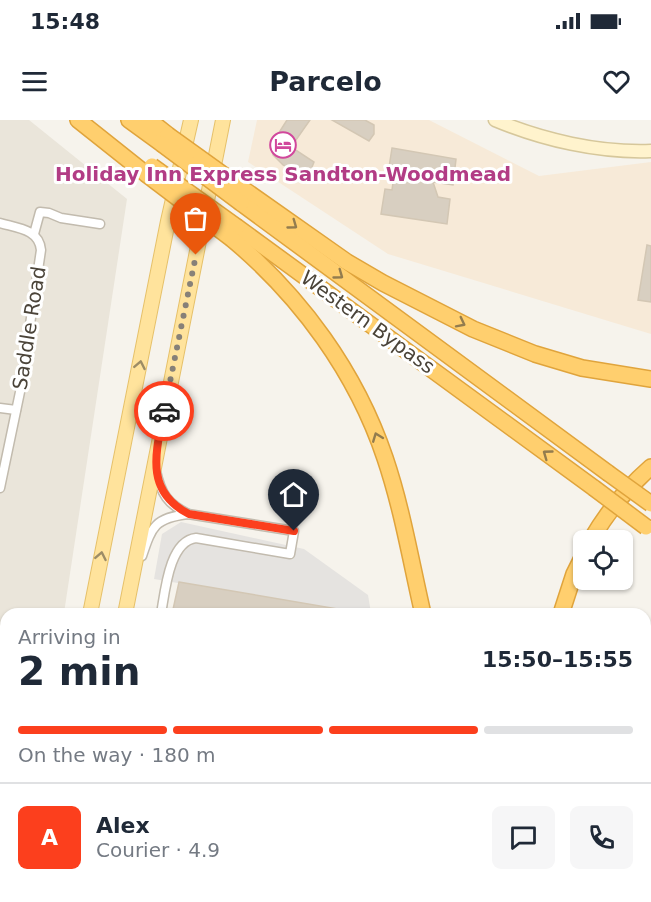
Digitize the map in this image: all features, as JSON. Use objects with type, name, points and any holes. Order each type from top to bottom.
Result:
[{"type":"highway","name":"Western Bypass","points":[[80,120],[649,529]]},
{"type":"highway","name":"Western Bypass","points":[[129,120],[165,139],[518,407],[610,470],[651,504]]},
{"type":"highway","points":[[149,120],[165,139]]},
{"type":"highway","points":[[243,197],[383,283],[473,329],[535,354],[582,368],[651,379]]},
{"type":"highway","points":[[235,233],[320,333],[347,375],[374,429],[395,493],[422,608]]},
{"type":"highway","points":[[597,530],[624,495],[651,467]]},
{"type":"highway","points":[[610,470],[651,492]]},
{"type":"highway","points":[[395,493],[415,608]]},
{"type":"highway","points":[[563,608],[573,577]]},
{"type":"main road","points":[[91,608],[168,221],[191,120]]},
{"type":"main road","points":[[126,608],[223,120]]},
{"type":"main road","points":[[495,120],[540,136],[593,147],[651,151]]},
{"type":"street","points":[[0,223],[36,237],[40,212],[100,224]]},
{"type":"street","name":"Saddle Road","points":[[0,488],[16,410],[41,253],[36,237]]},
{"type":"street","points":[[0,408],[16,410]]},
{"type":"street","points":[[155,457],[156,473],[169,502],[189,514]]},
{"type":"street","points":[[129,592],[150,533],[162,519],[189,514],[294,531],[290,554],[196,538],[185,541],[176,552],[170,569],[162,608]]},
{"type":"shaded area","points":[[0,120],[29,120],[127,199],[65,608],[0,608]]},
{"type":"shaded area","points":[[257,120],[429,120],[539,176],[651,162],[651,334],[388,254],[248,162]]},
{"type":"shaded area","points":[[181,522],[304,549],[368,595],[370,608],[326,608],[154,579],[162,534]]},
{"type":"building","name":"Holiday Inn Express Sandton-Woodmead","points":[[287,120],[310,120],[291,147],[314,162],[312,167],[318,172],[299,173],[283,165],[273,155],[273,142]]},
{"type":"building","name":"Holiday Inn Express Sandton-Woodmead","points":[[332,120],[365,120],[374,125],[374,134],[369,141]]},
{"type":"building","points":[[392,148],[456,159],[453,185],[433,182],[438,197],[450,199],[447,224],[381,214],[385,189],[392,190],[394,175],[388,174]]},
{"type":"building","points":[[647,245],[651,246],[651,302],[638,300]]},
{"type":"building","points":[[179,582],[332,608],[173,608]]},
{"type":"way so far","points":[[164,411],[196,255]]},
{"type":"place","name":"Holiday Inn Express Sandton-Woodmead","points":[[283,145]]},
{"type":"route","points":[[164,411],[155,457],[156,473],[161,488],[174,507],[189,514],[294,531]]}]
